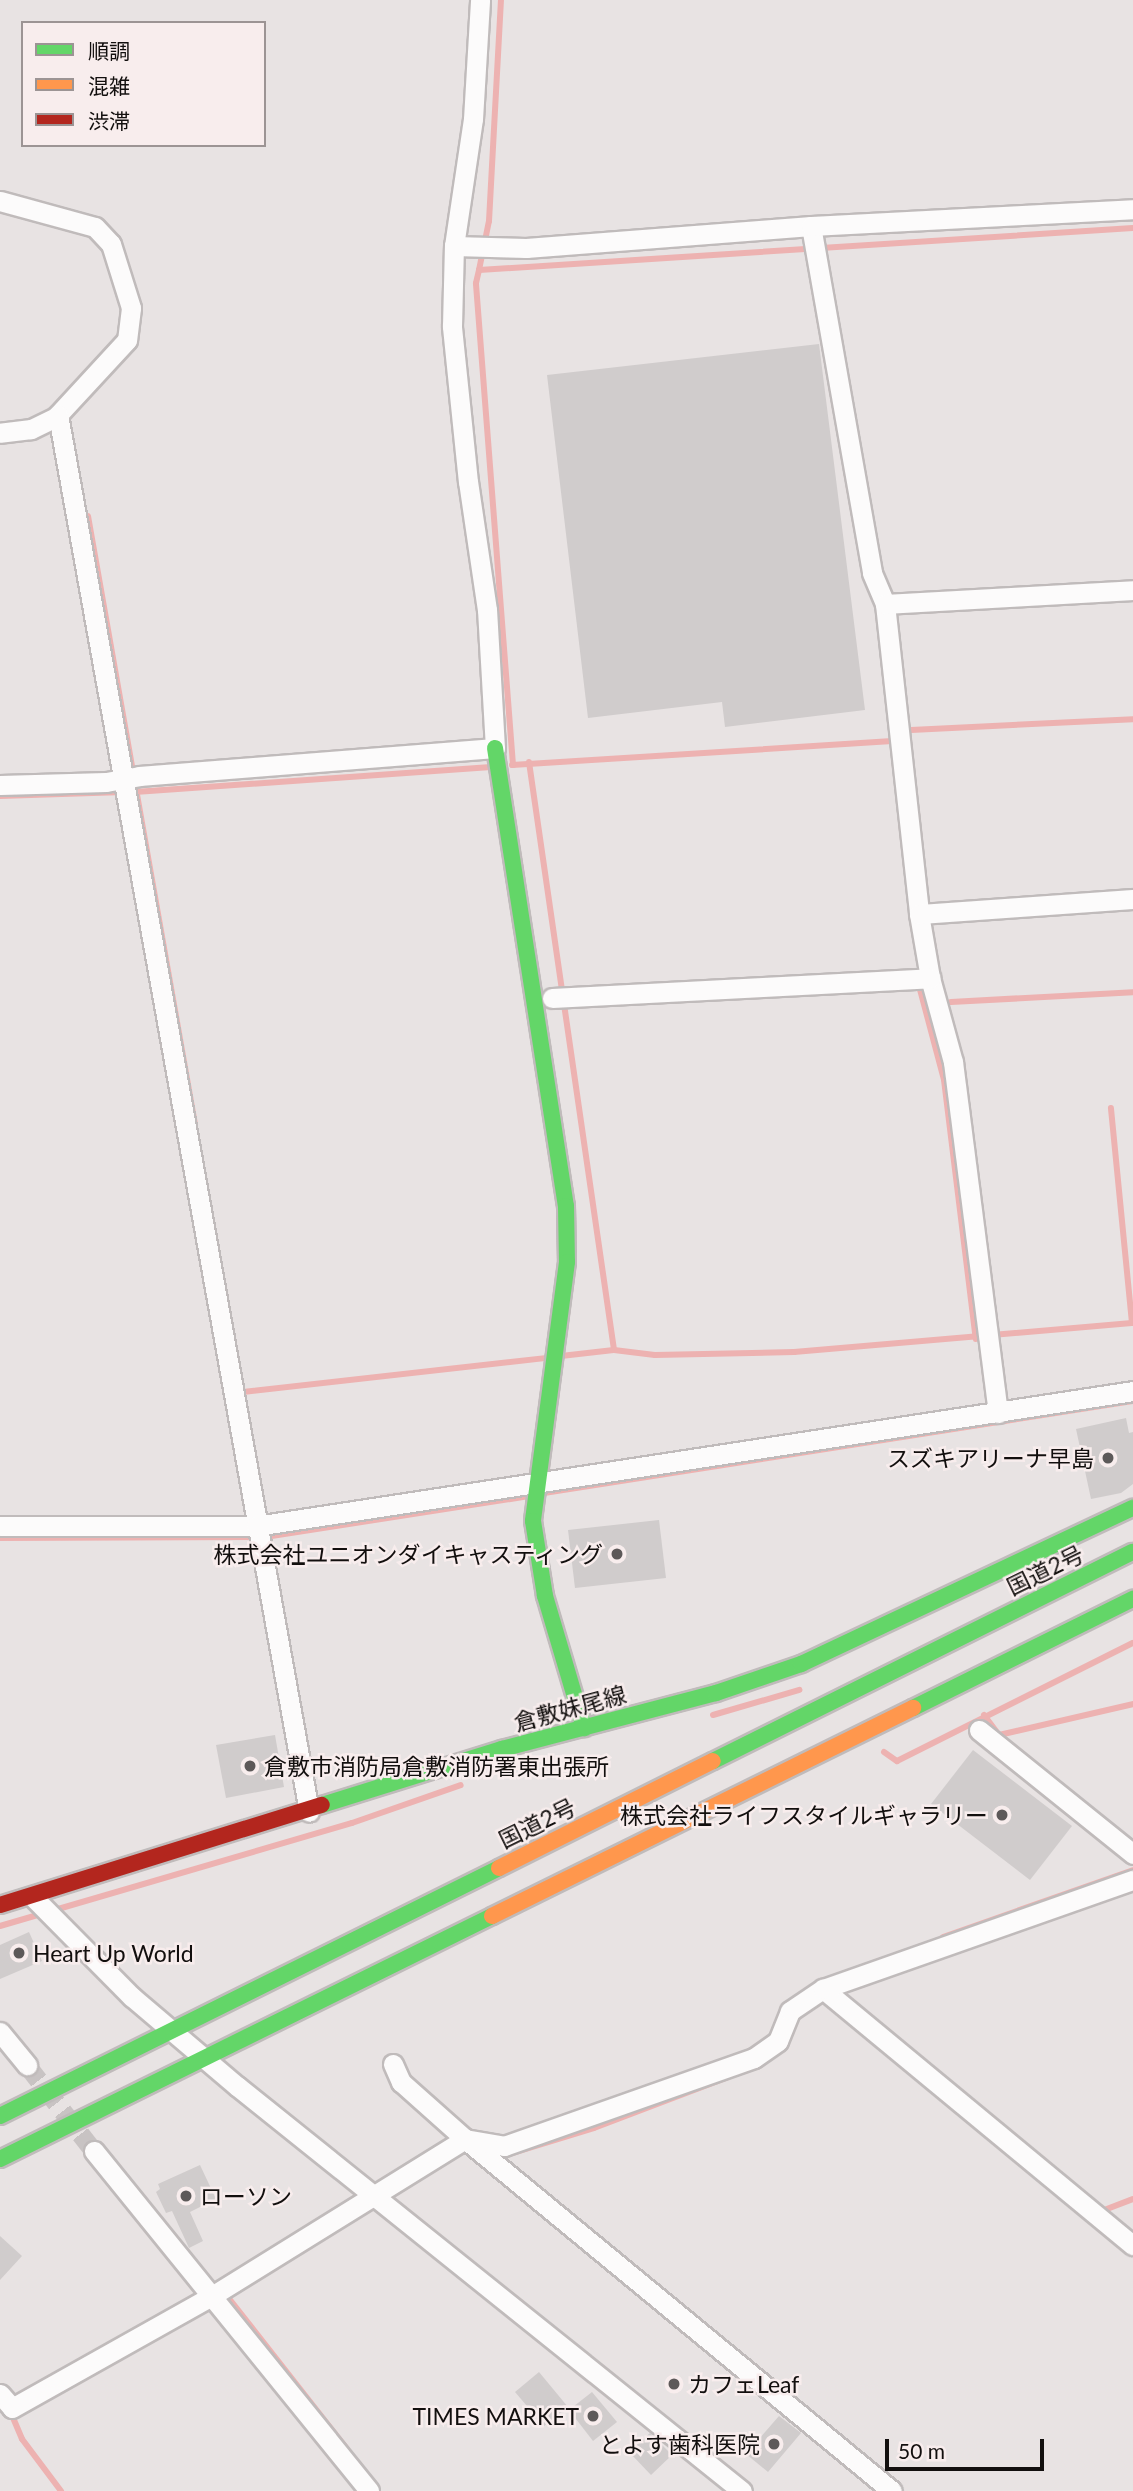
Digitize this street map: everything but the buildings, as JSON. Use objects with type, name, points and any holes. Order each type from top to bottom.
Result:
[{"type":"main road","points":[[495,748],[566,1206],[566,1262],[533,1521],[545,1595],[584,1728]]},
{"type":"main road","name":"倉敷妹尾線","points":[[0,1905],[37,1900],[309,1812],[584,1728],[716,1693],[801,1664],[1133,1508]]},
{"type":"main road","name":"国道2号","points":[[0,2116],[1133,1552]]},
{"type":"main road","points":[[0,2159],[1133,1599]]},
{"type":"street","points":[[0,785],[130,783],[495,748],[487,610],[467,482],[452,326],[454,246],[473,119],[480,0]]},
{"type":"street","points":[[0,201],[95,227],[111,244],[131,308],[127,340],[58,415],[31,429],[0,433]]},
{"type":"street","points":[[454,246],[486,248],[813,238],[1133,209]]},
{"type":"street","points":[[813,238],[872,573],[885,604],[919,914],[922,979],[953,1062],[998,1413]]},
{"type":"street","points":[[58,415],[130,783],[257,1533],[309,1812]]},
{"type":"street","points":[[885,604],[1133,590]]},
{"type":"street","points":[[919,914],[1133,900]]},
{"type":"street","points":[[558,998],[922,979]]},
{"type":"street","points":[[0,1526],[257,1533],[537,1485],[1133,1391]]},
{"type":"street","points":[[979,1730],[1133,1854]]},
{"type":"street","points":[[0,2394],[12,2407],[218,2299],[372,2194],[465,2139],[504,2146],[754,2058],[778,2041],[790,2011],[821,1990],[1133,1880]]},
{"type":"street","points":[[37,1900],[132,1997],[204,2058],[742,2491]]},
{"type":"street","points":[[821,1990],[1133,2245]]},
{"type":"street","points":[[0,2032],[27,2066]]},
{"type":"street","points":[[393,2064],[401,2082],[465,2139],[889,2490]]},
{"type":"street","points":[[94,2151],[218,2299],[369,2491]]},
{"type":"waterway","points":[[479,270],[489,221],[501,0]]},
{"type":"waterway","points":[[513,765],[476,283],[479,270],[1133,228]]},
{"type":"waterway","points":[[88,516],[195,1124]]},
{"type":"waterway","points":[[911,730],[1133,719]]},
{"type":"waterway","points":[[512,765],[892,741]]},
{"type":"waterway","points":[[529,762],[614,1350]]},
{"type":"waterway","points":[[135,792],[491,767]]},
{"type":"waterway","points":[[0,796],[124,792]]},
{"type":"waterway","points":[[918,982],[944,1080],[976,1339]]},
{"type":"waterway","points":[[951,1002],[1133,992]]},
{"type":"waterway","points":[[561,1356],[614,1350],[655,1355],[794,1352],[1132,1323],[1111,1108]]},
{"type":"waterway","points":[[243,1392],[547,1358]]},
{"type":"waterway","points":[[544,1493],[1133,1401]]},
{"type":"waterway","points":[[0,1538],[265,1537],[529,1496]]},
{"type":"waterway","points":[[884,1752],[897,1761],[1133,1643]]},
{"type":"waterway","points":[[713,1715],[799,1690]]},
{"type":"waterway","points":[[984,1715],[999,1735],[1133,1704]]},
{"type":"waterway","points":[[0,1926],[352,1823],[461,1785]]},
{"type":"waterway","points":[[943,1937],[1133,1870]]},
{"type":"waterway","points":[[758,2065],[780,2050]]},
{"type":"waterway","points":[[499,2157],[594,2128],[728,2077]]},
{"type":"waterway","points":[[1099,2212],[1133,2199]]},
{"type":"waterway","points":[[227,2296],[347,2449]]},
{"type":"waterway","points":[[11,2413],[22,2439],[61,2491]]},
{"type":"tunnel","points":[[27,2065],[94,2151]]},
{"type":"traffic: fast","points":[[495,748],[566,1206],[567,1262],[533,1521],[545,1596],[584,1728]]},
{"type":"traffic: fast","points":[[322,1805],[502,1749],[716,1693],[801,1664],[1133,1508]]},
{"type":"traffic: fast","points":[[713,1761],[1133,1552]]},
{"type":"traffic: fast","points":[[913,1708],[1133,1599]]},
{"type":"traffic: fast","points":[[0,2116],[499,1868]]},
{"type":"traffic: fast","points":[[0,2159],[492,1916]]},
{"type":"traffic: slow","points":[[492,1916],[913,1708]]},
{"type":"traffic: slow","points":[[499,1868],[713,1761]]},
{"type":"traffic: jam","points":[[0,1905],[322,1805]]},
{"type":"place","name":"スズキアリーナ早島","points":[[1108,1458]]},
{"type":"place","name":"株式会社ユニオンダイキャスティング","points":[[617,1554]]},
{"type":"place","name":"倉敷市消防局倉敷消防署東出張所","points":[[250,1766]]},
{"type":"place","name":"株式会社ライフスタイルギャラリー","points":[[1002,1815]]},
{"type":"place","name":"Heart Up World","points":[[19,1953]]},
{"type":"place","name":"ローソン","points":[[186,2196]]},
{"type":"place","name":"カフェLeaf","points":[[674,2384]]},
{"type":"place","name":"TIMES MARKET","points":[[593,2416]]},
{"type":"place","name":"とよす歯科医院","points":[[774,2444]]}]
